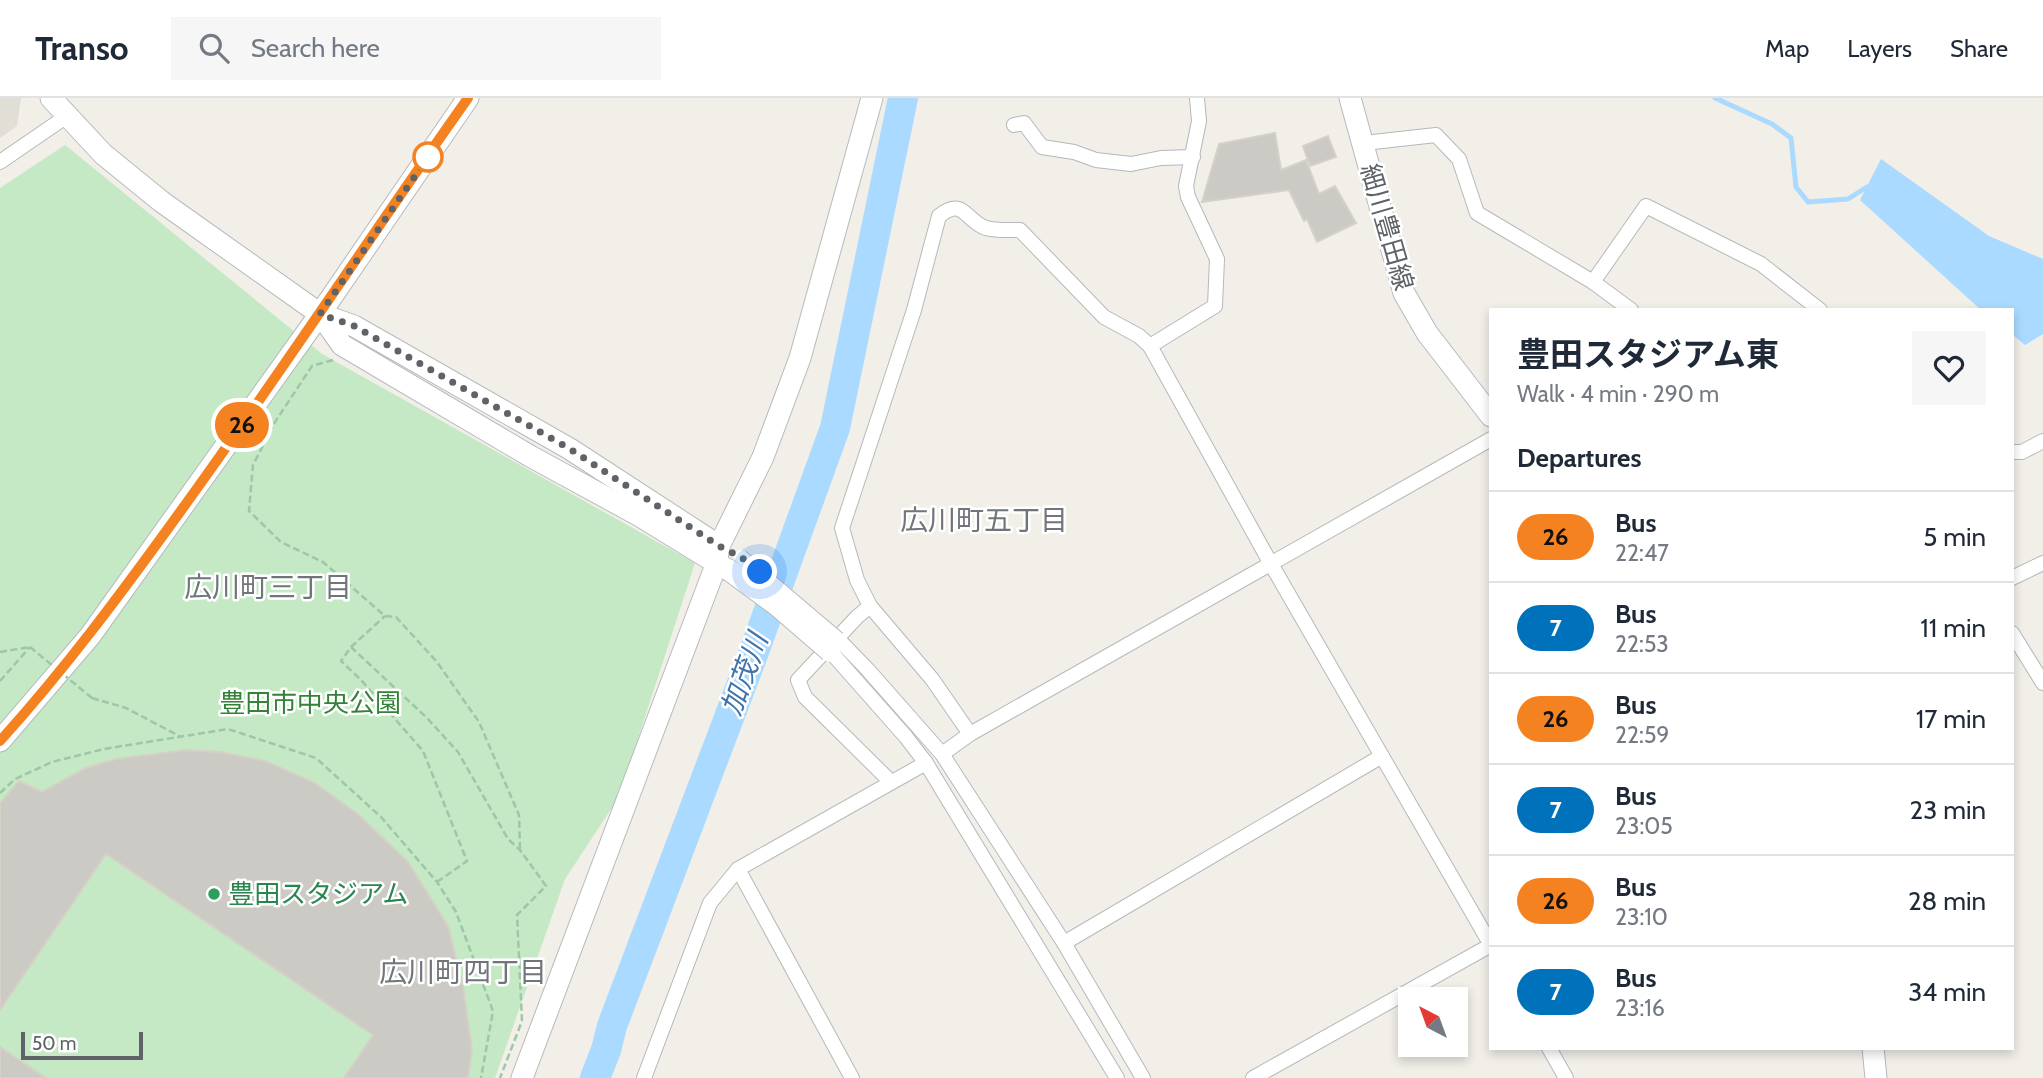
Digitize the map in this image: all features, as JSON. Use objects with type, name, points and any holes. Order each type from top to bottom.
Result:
[{"type":"street","points":[[51,98],[103,154],[162,202],[320,314],[354,326],[570,449],[727,560],[778,606],[868,670],[942,754],[1063,943],[1143,1078]]},
{"type":"street","points":[[0,741],[90,636],[320,314],[468,98]]},
{"type":"street","points":[[522,1078],[727,560],[800,358],[872,98]]},
{"type":"street","points":[[1150,346],[1216,306],[1217,259],[1188,197],[1186,186],[1199,121],[1196,98]]},
{"type":"street","name":"細川豊田線","points":[[1350,98],[1397,271],[1410,305],[1427,333],[1489,413]]},
{"type":"street","points":[[0,162],[67,116]]},
{"type":"street","points":[[1014,125],[1024,123],[1042,147],[1074,152],[1096,160],[1131,164],[1161,158],[1192,157]]},
{"type":"street","points":[[1364,143],[1436,135],[1459,159],[1477,213],[1593,282],[1628,308]]},
{"type":"street","points":[[1593,282],[1646,206],[1761,264],[1817,308]]},
{"type":"street","points":[[970,733],[932,679],[870,606],[857,580],[842,528],[914,310],[939,216],[946,210],[956,208],[964,211],[982,227],[1020,230],[1104,317],[1139,336],[1150,346],[1271,564],[1489,942]]},
{"type":"street","points":[[320,314],[342,345],[352,352],[530,456],[727,560]]},
{"type":"street","points":[[942,754],[970,733],[1489,440]]},
{"type":"street","points":[[2014,452],[2022,452],[2043,441]]},
{"type":"street","points":[[2014,577],[2041,569]]},
{"type":"street","points":[[870,606],[798,680],[805,697],[891,782]]},
{"type":"street","points":[[2014,636],[2043,683]]},
{"type":"street","points":[[834,645],[926,763],[1117,1078]]},
{"type":"street","points":[[1063,943],[1382,756]]},
{"type":"street","points":[[644,1078],[710,903],[738,869],[926,763]]},
{"type":"street","points":[[738,869],[852,1078]]},
{"type":"street","points":[[1253,1078],[1489,946]]},
{"type":"street","points":[[1550,1050],[1566,1078]]},
{"type":"street","points":[[1873,1050],[1876,1078]]},
{"type":"path","points":[[352,352],[312,366],[275,422],[253,465],[249,511],[281,542],[323,562],[385,616],[396,617],[437,662],[479,722],[519,815],[520,850]]},
{"type":"path","points":[[385,616],[351,647],[341,661],[423,751],[467,861],[437,882]]},
{"type":"path","points":[[0,652],[30,647],[92,698],[126,708],[181,737]]},
{"type":"path","points":[[0,681],[30,647]]},
{"type":"path","points":[[351,647],[427,718],[458,752],[508,839],[520,850],[547,886],[517,915],[522,1021],[500,1078]]},
{"type":"path","points":[[0,793],[15,779],[52,762],[104,749],[228,729],[316,758],[381,817],[437,882],[456,912],[493,1011],[481,1078]]},
{"type":"shaded area","points":[[0,98],[21,98],[17,126],[0,138]]},
{"type":"green space","name":"豊田市中央公園","points":[[65,145],[322,354],[695,563],[619,797],[565,879],[495,1078],[0,1078],[0,188]]},
{"type":"water","points":[[1881,159],[1989,236],[2043,259],[2043,334],[2025,345],[2014,336],[2014,308],[1979,308],[1860,200]]},
{"type":"building","points":[[1275,133],[1281,170],[1306,160],[1319,194],[1335,186],[1356,223],[1317,242],[1289,190],[1202,202],[1219,144]]},
{"type":"building","points":[[1328,136],[1336,157],[1310,166],[1303,146]]},
{"type":"building","name":"豊田スタジアム","points":[[186,750],[220,752],[265,761],[315,783],[359,815],[408,862],[448,926],[463,986],[472,1050],[468,1078],[344,1078],[373,1035],[106,854],[0,1010],[0,803],[19,781],[42,792],[86,768],[116,759]]},
{"type":"building","points":[[0,1047],[46,1078],[0,1078]]},
{"type":"waterway","name":"加茂川","points":[[595,1078],[835,428],[903,98]]},
{"type":"waterway","points":[[1715,98],[1772,124],[1791,138],[1796,187],[1808,202],[1848,199],[1867,187]]},
{"type":"bus line","name":"26","points":[[0,741],[74,656],[122,593],[320,314],[468,98]]},
{"type":"place","name":"豊田スタジアム","points":[[214,894]]},
{"type":"district","name":"広川町五丁目","points":[[984,520]]},
{"type":"district","name":"広川町三丁目","points":[[268,587]]},
{"type":"district","name":"広川町四丁目","points":[[463,972]]},
{"type":"route","points":[[428,157],[320,314],[354,326],[570,449],[719,546],[741,557],[760,572]]}]
